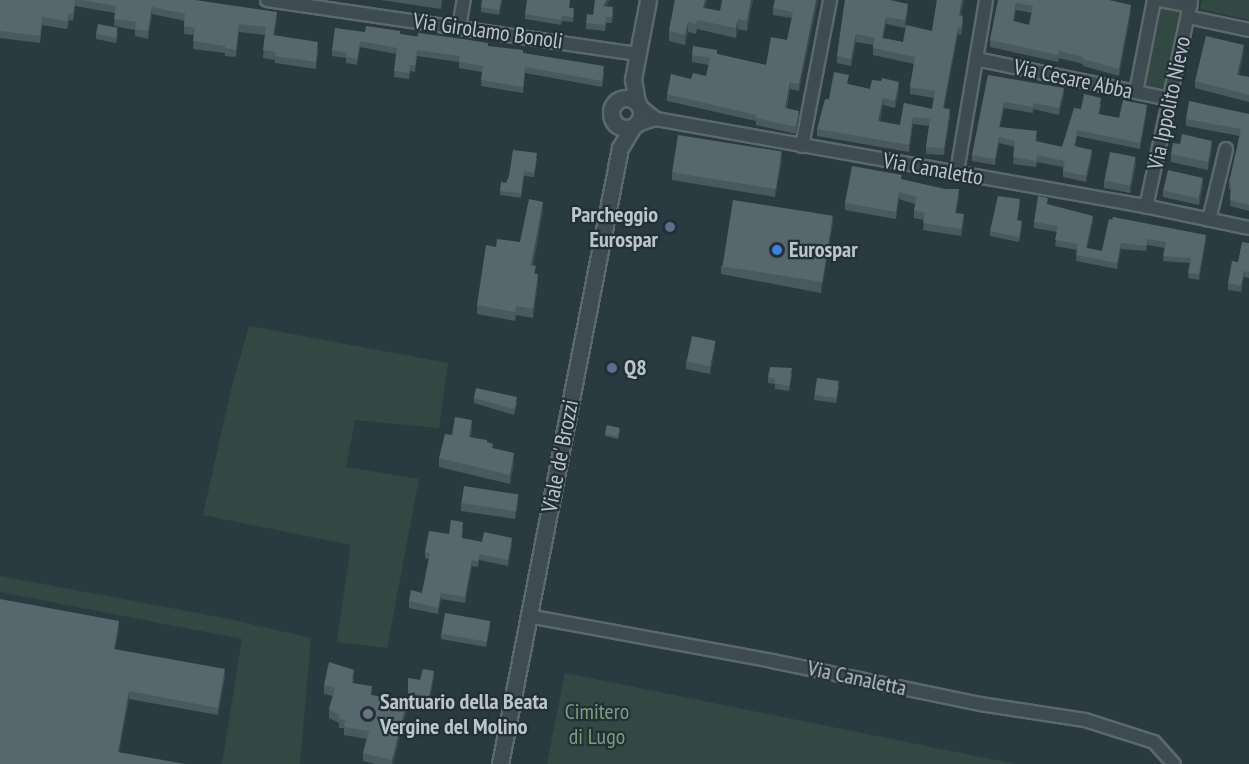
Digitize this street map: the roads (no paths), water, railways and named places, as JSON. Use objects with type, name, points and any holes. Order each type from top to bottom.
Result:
[{"type":"street","name":"Via Girolamo Bonoli","points":[[267,0],[638,54]]},
{"type":"street","points":[[459,27],[464,0]]},
{"type":"street","name":"Viale de' Brozzi","points":[[620,148],[612,108],[633,79],[648,0]]},
{"type":"street","points":[[802,146],[830,0]]},
{"type":"street","points":[[957,172],[986,0]]},
{"type":"street","points":[[1136,92],[1154,0]]},
{"type":"street","points":[[1160,0],[1190,8],[1249,30]]},
{"type":"street","name":"Via Ippolito Nievo","points":[[1146,207],[1190,8]]},
{"type":"street","name":"Via Cesare Abba","points":[[976,59],[1169,99]]},
{"type":"street","name":"Viale de' Brozzi","points":[[500,764],[620,148],[642,116],[633,79]]},
{"type":"street","points":[[618,100],[628,98],[639,104]]},
{"type":"street","name":"Via Canaletto","points":[[639,104],[656,119]]},
{"type":"street","name":"Via Canaletto","points":[[634,126],[656,119],[957,172],[1249,228]]},
{"type":"street","points":[[614,123],[622,128],[634,126]]},
{"type":"street","points":[[1209,220],[1226,149]]},
{"type":"street","name":"Via Canaletta","points":[[528,616],[772,661],[980,704],[1085,720],[1154,742],[1174,764]]},
{"type":"place","name":"Parcheggio Eurospar","points":[[670,227]]},
{"type":"place","name":"Eurospar","points":[[777,250]]},
{"type":"place","name":"Q8","points":[[612,368]]},
{"type":"place","name":"Santuario della Beata Vergine del Molino","points":[[368,714]]},
{"type":"park label","name":"Cimitero di Lugo","points":[[597,724]]}]
